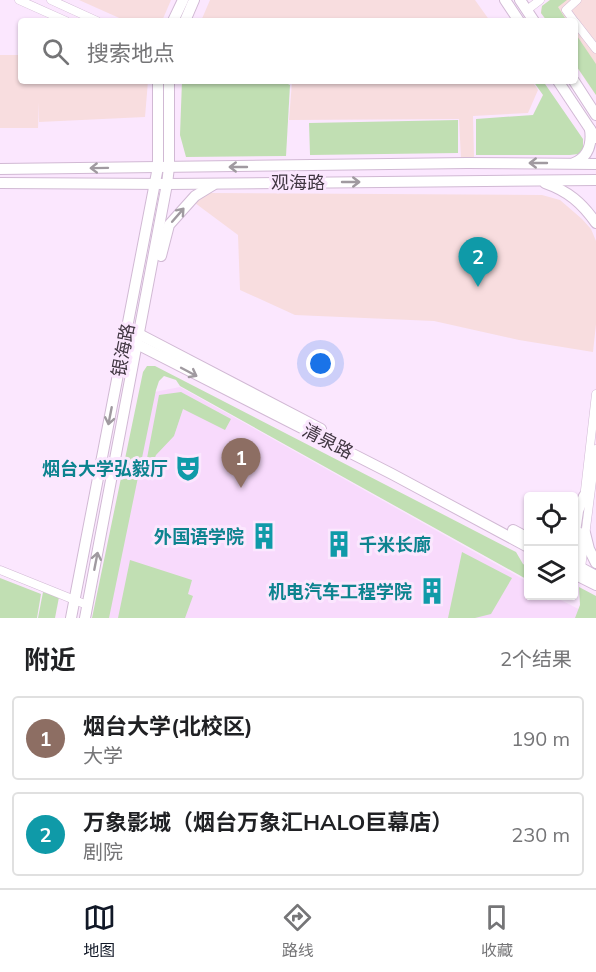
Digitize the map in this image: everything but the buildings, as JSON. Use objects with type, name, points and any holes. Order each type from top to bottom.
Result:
[{"type":"main road","points":[[174,18],[183,0]]},
{"type":"main road","points":[[186,18],[194,0]]},
{"type":"main road","points":[[505,0],[517,18]]},
{"type":"main road","points":[[520,0],[532,18]]},
{"type":"main road","name":"银海路","points":[[85,618],[167,184],[163,167],[157,84]]},
{"type":"main road","name":"银海路","points":[[71,618],[155,183],[163,167],[169,84]]},
{"type":"main road","points":[[560,84],[593,133],[589,149],[579,161],[574,163]]},
{"type":"main road","points":[[576,84],[596,115]]},
{"type":"main road","name":"观海路","points":[[0,169],[596,164]]},
{"type":"main road","points":[[537,180],[568,193],[584,207],[596,223]]},
{"type":"main road","name":"观海路","points":[[0,183],[167,184],[596,180]]},
{"type":"main road","points":[[139,335],[150,313],[165,234],[169,225],[201,191],[224,182]]},
{"type":"main road","name":"清泉路","points":[[126,333],[139,335],[524,536]]},
{"type":"main road","name":"清泉路","points":[[139,335],[226,391],[392,474],[526,546]]},
{"type":"main road","points":[[578,511],[584,496]]},
{"type":"main road","points":[[585,533],[596,563]]},
{"type":"main road","points":[[578,570],[596,576]]},
{"type":"main road","points":[[578,571],[596,585]]},
{"type":"street","points":[[20,0],[59,18]]},
{"type":"street","points":[[51,0],[90,18]]},
{"type":"street","points":[[526,10],[540,0]]},
{"type":"street","points":[[572,18],[566,10],[577,0]]},
{"type":"street","points":[[578,26],[596,49]]},
{"type":"street","points":[[578,551],[596,394]]},
{"type":"street","points":[[578,561],[585,533],[596,448]]},
{"type":"street","points":[[0,570],[87,605]]},
{"type":"shaded area","points":[[79,0],[171,0],[163,18],[119,18]]},
{"type":"shaded area","points":[[210,0],[475,0],[488,18],[202,18]]},
{"type":"shaded area","points":[[550,0],[596,0],[596,95],[578,68],[578,18],[545,18],[541,13],[542,6]]},
{"type":"shaded area","points":[[0,55],[18,55],[18,84],[148,84],[145,117],[39,122],[39,102],[38,128],[0,128]]},
{"type":"shaded area","points":[[292,84],[534,84],[538,90],[528,113],[473,116],[474,157],[461,158],[459,119],[289,120]]},
{"type":"shaded area","points":[[208,193],[542,195],[560,200],[591,229],[596,241],[596,324],[593,352],[519,340],[434,321],[295,315],[240,290],[238,235],[195,203]]},
{"type":"shaded area","points":[[180,387],[524,580],[524,600],[561,600],[596,618],[96,618],[139,395]]},
{"type":"green space","points":[[550,0],[567,0],[558,7],[565,18],[545,18],[541,13],[542,6]]},
{"type":"green space","points":[[578,37],[596,64],[596,95],[578,68]]},
{"type":"green space","points":[[182,84],[290,85],[286,156],[186,157],[180,135]]},
{"type":"green space","points":[[535,84],[545,84],[583,139],[583,149],[578,154],[476,155],[476,119],[533,115],[543,95]]},
{"type":"green space","points":[[458,120],[458,153],[310,155],[309,123]]},
{"type":"green space","points":[[147,366],[155,366],[516,552],[524,565],[524,578],[180,386],[176,380],[164,376],[159,381],[156,390],[109,618],[92,618],[143,372]]},
{"type":"green space","points":[[181,392],[231,419],[225,430],[183,409],[174,436],[156,455],[148,475],[144,474],[159,395]]},
{"type":"green space","points":[[462,552],[512,578],[491,614],[475,618],[448,618]]},
{"type":"green space","points":[[130,560],[192,580],[188,594],[193,596],[185,618],[118,618]]},
{"type":"green space","points":[[0,578],[41,594],[37,618],[0,618]]},
{"type":"green space","points":[[579,587],[596,596],[596,618],[575,618],[580,605]]},
{"type":"green space","points":[[43,592],[59,597],[55,618],[38,618]]},
{"type":"place","name":"万象影城（烟台万象汇HALO巨幕店）","points":[[478,287]]},
{"type":"place","name":"烟台大学弘毅厅","points":[[188,468]]},
{"type":"place","name":"烟台大学(北校区)","points":[[241,488]]},
{"type":"place","name":"外国语学院","points":[[264,536]]},
{"type":"place","name":"千米长廊","points":[[339,544]]},
{"type":"place","name":"机电汽车工程学院","points":[[432,591]]}]
